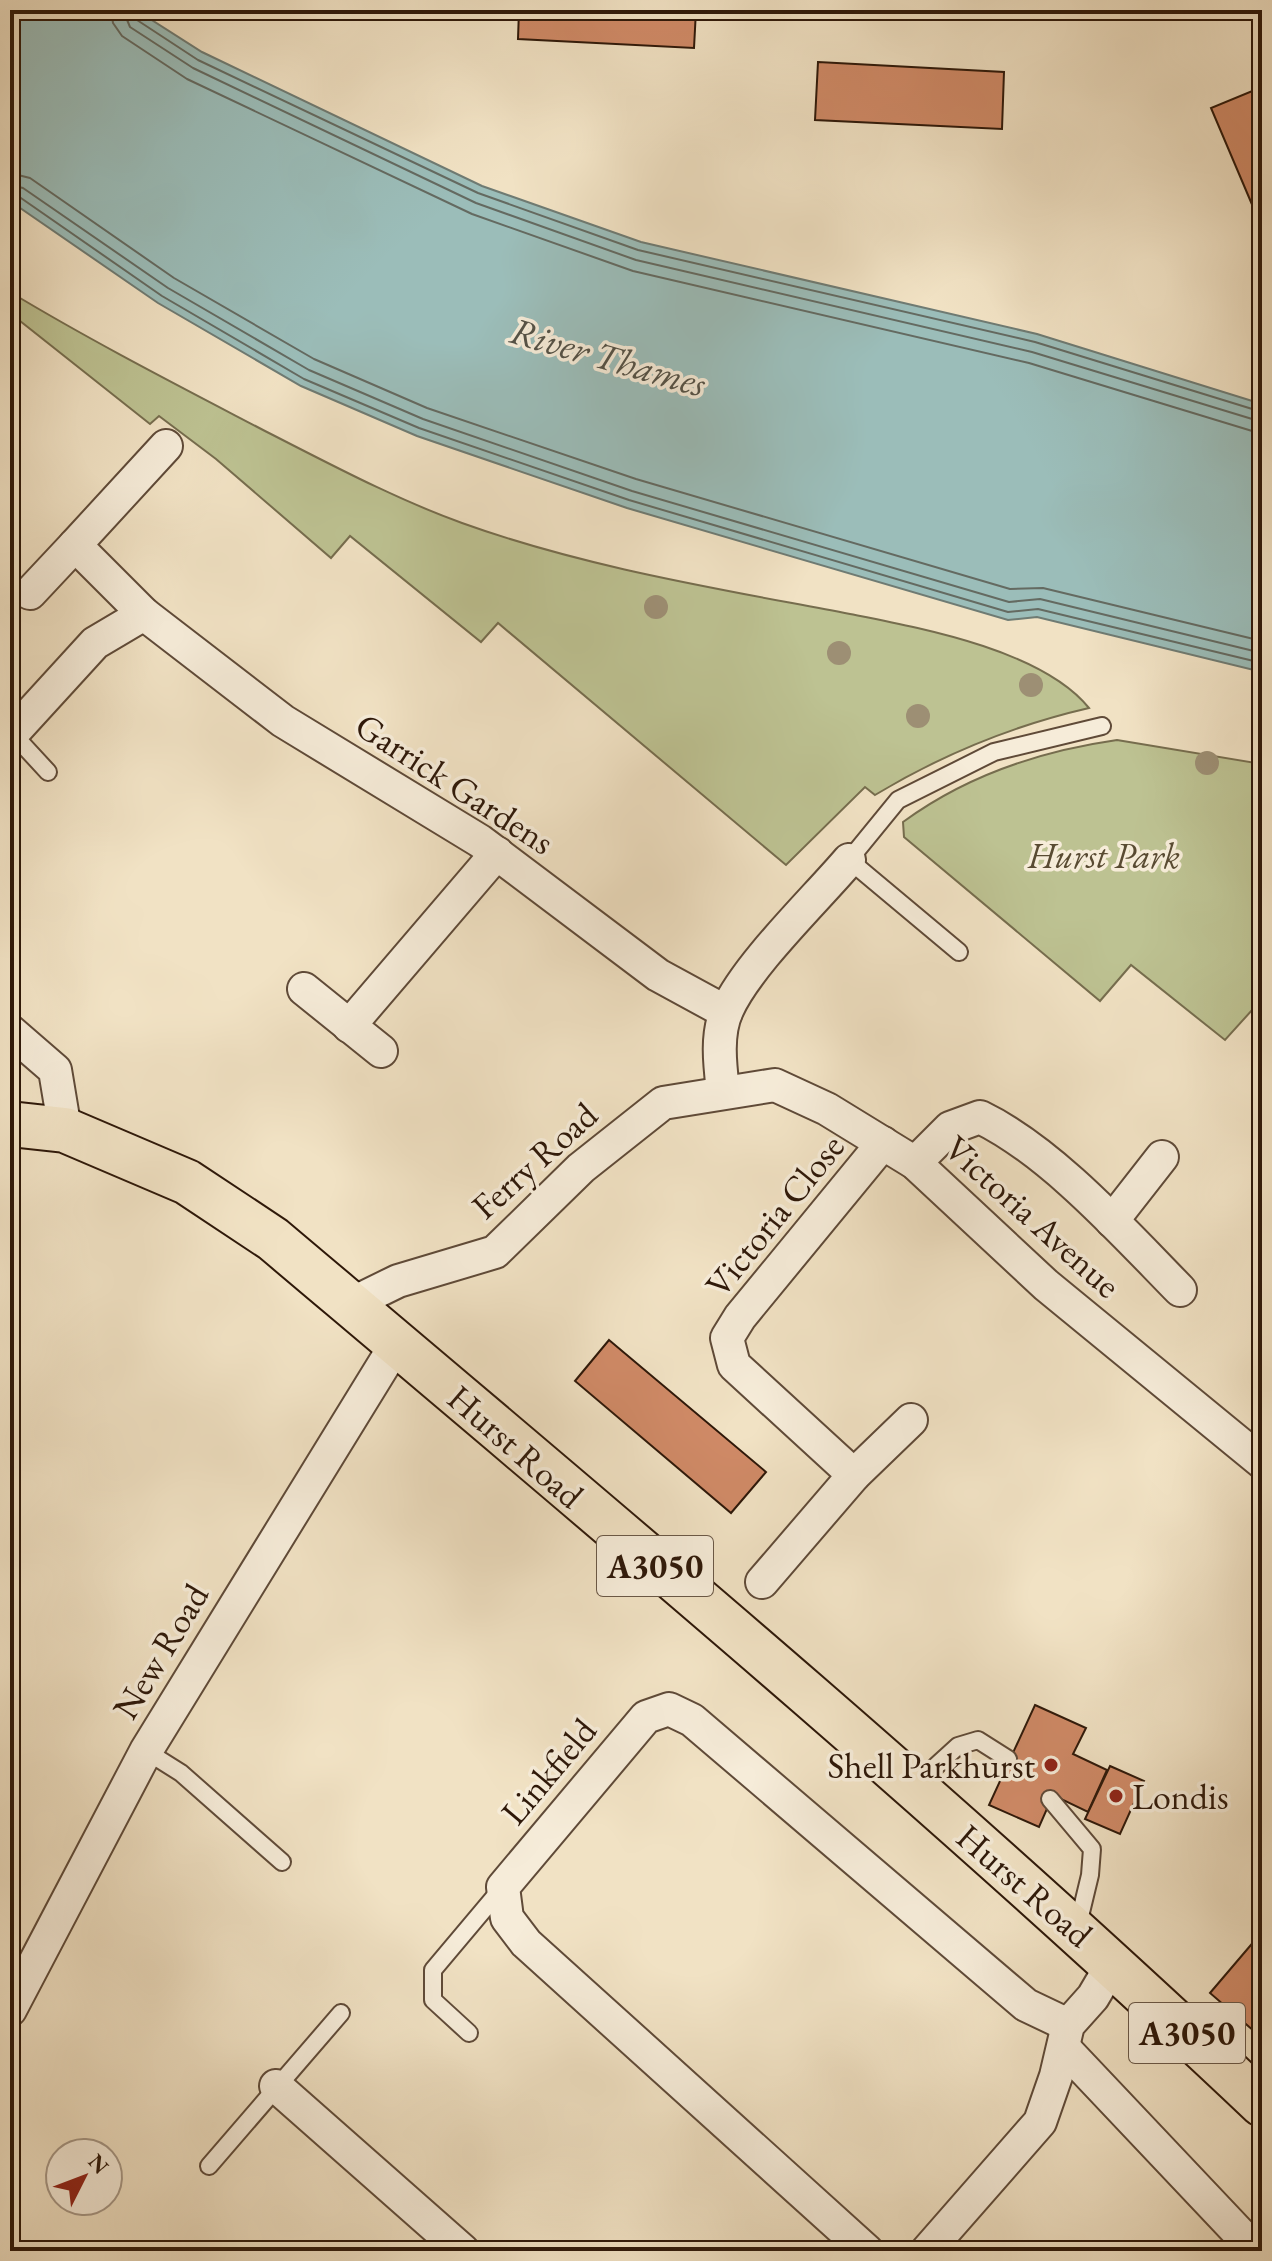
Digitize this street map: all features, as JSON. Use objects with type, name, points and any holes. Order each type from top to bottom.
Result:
[{"type":"main road","name":"Hurst Road","points":[[10,1124],[65,1130],[187,1182],[273,1239],[913,1787],[1113,1963],[1262,2104]]},
{"type":"street","points":[[30,593],[166,446]]},
{"type":"street","name":"Garrick Gardens","points":[[75,545],[144,614],[283,721],[497,853],[658,975],[726,1012]]},
{"type":"street","points":[[11,734],[95,643],[144,614]]},
{"type":"street","points":[[349,1026],[497,853]]},
{"type":"street","points":[[723,1091],[719,1056],[726,1012],[745,980],[849,860]]},
{"type":"street","points":[[304,989],[381,1051]]},
{"type":"street","points":[[10,1031],[55,1070],[65,1130]]},
{"type":"street","name":"Victoria Avenue","points":[[723,1091],[775,1085],[827,1109],[915,1163],[1046,1285],[1262,1462]]},
{"type":"street","name":"Ferry Road","points":[[351,1304],[398,1281],[495,1252],[581,1168],[663,1103],[723,1091]]},
{"type":"street","points":[[915,1163],[950,1128],[980,1117],[1010,1132],[1112,1221],[1180,1290]]},
{"type":"street","name":"Victoria Close","points":[[854,1475],[734,1365],[727,1338],[740,1317],[883,1143]]},
{"type":"street","points":[[1112,1221],[1162,1157]]},
{"type":"street","name":"New Road","points":[[10,2010],[146,1751],[397,1343]]},
{"type":"street","points":[[762,1582],[854,1475],[911,1420]]},
{"type":"street","name":"Linkfield","points":[[503,1887],[646,1717],[669,1709],[692,1720],[1066,2036]]},
{"type":"street","points":[[503,1887],[507,1918],[526,1943],[867,2251]]},
{"type":"street","points":[[927,2251],[1040,2122],[1066,2036],[1113,1963]]},
{"type":"street","points":[[1066,2036],[1256,2251]]},
{"type":"street","points":[[276,2086],[463,2251]]},
{"type":"lane","points":[[959,952],[849,860],[898,800],[994,752],[1102,726]]},
{"type":"lane","points":[[11,734],[48,772]]},
{"type":"lane","points":[[913,1787],[958,1746],[978,1740],[1008,1759]]},
{"type":"lane","points":[[146,1751],[181,1773],[282,1862]]},
{"type":"lane","points":[[1050,1799],[1092,1849],[1090,1875],[1076,1931]]},
{"type":"lane","points":[[469,2033],[433,2000],[433,1970],[503,1887]]},
{"type":"lane","points":[[209,2166],[341,2013]]},
{"type":"green space","points":[[10,292],[104,346],[265,431],[436,513],[509,539],[605,565],[911,626],[978,644],[1042,671],[1068,688],[1089,708],[1032,723],[978,743],[875,795],[865,787],[786,865],[498,623],[481,642],[350,536],[331,558],[216,459],[159,416],[150,424],[10,313]]},
{"type":"green space","name":"Hurst Park","points":[[1117,740],[1262,764],[1262,999],[1225,1040],[1131,965],[1100,1001],[904,837],[903,822],[927,805],[979,778],[1032,758]]},
{"type":"water","name":"River Thames","points":[[10,10],[136,10],[202,52],[482,186],[641,242],[1037,334],[1262,404],[1262,672],[1037,617],[1008,620],[627,508],[417,436],[301,386],[158,303],[10,201]]},
{"type":"building","points":[[519,10],[696,10],[694,48],[518,39]]},
{"type":"building","points":[[818,62],[1004,72],[1002,129],[815,120]]},
{"type":"building","points":[[1262,87],[1262,228],[1211,108]]},
{"type":"building","points":[[609,1340],[766,1472],[731,1513],[575,1381]]},
{"type":"building","name":"Shell Parkhurst","points":[[1035,1705],[1086,1728],[1073,1754],[1107,1770],[1088,1812],[1053,1795],[1039,1827],[989,1805]]},
{"type":"building","name":"Londis","points":[[1110,1766],[1144,1781],[1120,1834],[1085,1819]]},
{"type":"building","points":[[1256,1939],[1262,1944],[1262,2038],[1210,1993]]},
{"type":"place","name":"Shell Parkhurst","points":[[1051,1765]]},
{"type":"place","name":"Londis","points":[[1116,1796]]}]
